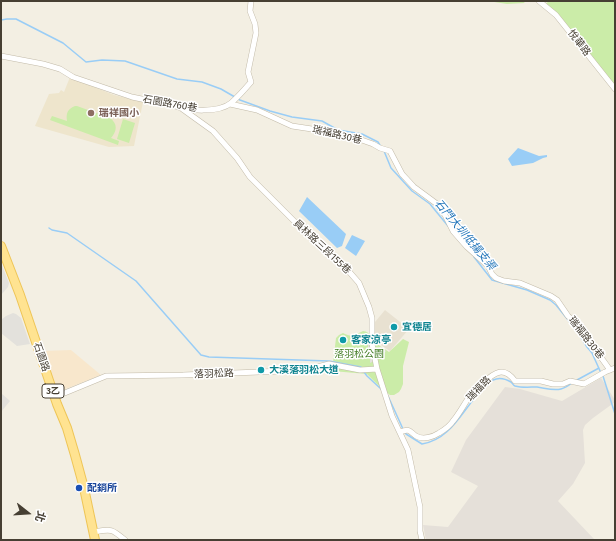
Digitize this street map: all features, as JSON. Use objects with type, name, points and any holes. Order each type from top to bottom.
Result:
[{"type":"main road","name":"石園路","points":[[1,246],[67,428],[84,488],[94,536]]},
{"type":"street","points":[[230,104],[251,82],[248,72],[256,33],[255,24],[250,11],[251,1]]},
{"type":"street","name":"悅華路","points":[[539,1],[556,15],[615,89]]},
{"type":"street","name":"石園路760巷","points":[[1,56],[43,64],[60,69],[73,77],[132,97],[181,108],[207,110],[220,108],[230,104]]},
{"type":"street","name":"瑞福路30巷","points":[[230,104],[257,110],[292,126],[356,138],[390,151],[402,174],[414,187],[437,204],[453,230],[467,247],[488,266],[496,278],[504,281],[520,283],[557,300],[568,316],[583,330],[594,349],[613,369]]},
{"type":"street","name":"員林路三段155巷","points":[[181,108],[213,131],[250,177],[315,242],[345,267],[359,283],[372,318],[372,344],[377,370],[392,416],[402,431],[408,450],[420,507],[420,530],[422,540]]},
{"type":"street","name":"落羽松路","points":[[55,397],[106,376],[305,370],[329,364],[363,370],[377,370]]},
{"type":"street","name":"瑞福路","points":[[402,431],[412,431],[417,436],[423,438],[431,437],[439,433],[453,423],[472,393],[496,372],[502,371],[507,373],[511,375],[515,381],[541,381],[553,384],[574,382],[584,384],[613,369]]},
{"type":"street","points":[[94,536],[107,530],[114,531],[125,540]]},
{"type":"shaded area","name":"瑞祥國小","points":[[70,77],[114,95],[143,102],[134,146],[109,147],[35,126],[49,94],[59,93],[61,90],[64,92]]},
{"type":"shaded area","points":[[1,263],[9,283],[8,287],[1,295]]},
{"type":"shaded area","points":[[385,310],[409,329],[390,351],[375,341],[375,322]]},
{"type":"shaded area","points":[[13,313],[21,318],[30,344],[17,346],[1,333],[1,320]]},
{"type":"shaded area","points":[[368,340],[371,340],[374,361],[370,363],[370,359],[364,353],[368,349]]},
{"type":"shaded area","points":[[380,347],[386,351],[377,358],[375,351]]},
{"type":"shaded area","points":[[71,350],[101,375],[58,392],[43,351]]},
{"type":"shaded area","points":[[601,378],[615,402],[585,425],[583,430],[585,463],[573,484],[558,501],[594,540],[426,540],[423,525],[448,527],[478,486],[451,472],[466,440],[505,387],[520,389],[562,401]]},
{"type":"shaded area","points":[[1,393],[10,401],[1,412]]},
{"type":"green space","points":[[488,1],[522,1],[525,3],[507,4]]},
{"type":"green space","points":[[550,1],[615,1],[615,85],[546,3]]},
{"type":"green space","points":[[75,106],[113,120],[116,128],[111,138],[119,141],[118,145],[50,120],[52,116],[67,121],[68,112]]},
{"type":"green space","points":[[123,119],[135,123],[129,143],[117,139]]},
{"type":"green space","name":"落羽松公園","points":[[363,331],[368,333],[373,340],[389,352],[403,339],[409,342],[403,366],[403,384],[399,392],[394,395],[390,395],[381,388],[367,374],[332,371],[336,338],[343,333],[351,336]]},
{"type":"water","points":[[518,148],[539,156],[547,155],[547,157],[533,163],[512,166],[508,159]]},
{"type":"water","points":[[307,197],[346,234],[342,246],[337,248],[299,211]]},
{"type":"water","points":[[352,235],[365,241],[356,256],[345,248]]},
{"type":"waterway","name":"石門大圳低揚支渠","points":[[1,20],[16,19],[63,43],[86,62],[102,60],[125,61],[177,79],[202,82],[221,89],[240,100],[270,111],[292,117],[322,121],[338,130],[362,134],[378,142],[381,147]]},
{"type":"waterway","name":"石門大圳低揚支渠","points":[[384,151],[391,168],[412,191],[430,204],[448,226]]},
{"type":"waterway","points":[[49,228],[67,233],[136,281],[201,355],[209,357],[329,361],[361,367],[362,369]]},
{"type":"waterway","name":"石門大圳低揚支渠","points":[[474,257],[492,280],[527,290],[550,300],[556,305],[592,353],[601,373]]},
{"type":"waterway","points":[[577,380],[599,368]]},
{"type":"waterway","points":[[364,372],[381,389]]},
{"type":"waterway","name":"石門大圳低揚支渠","points":[[603,376],[615,414]]},
{"type":"waterway","points":[[405,432],[422,444],[433,441],[442,436],[450,429],[477,396],[495,379],[507,380],[514,386],[518,387],[537,387],[555,390],[564,388],[572,383]]},
{"type":"waterway","points":[[388,396],[403,429]]},
{"type":"place","name":"瑞祥國小","points":[[91,113]]},
{"type":"place","name":"宜德居","points":[[394,327]]},
{"type":"place","name":"客家涼亭","points":[[343,340]]},
{"type":"place","name":"大溪落羽松大道","points":[[261,370]]},
{"type":"place","name":"配銷所","points":[[79,488]]}]
